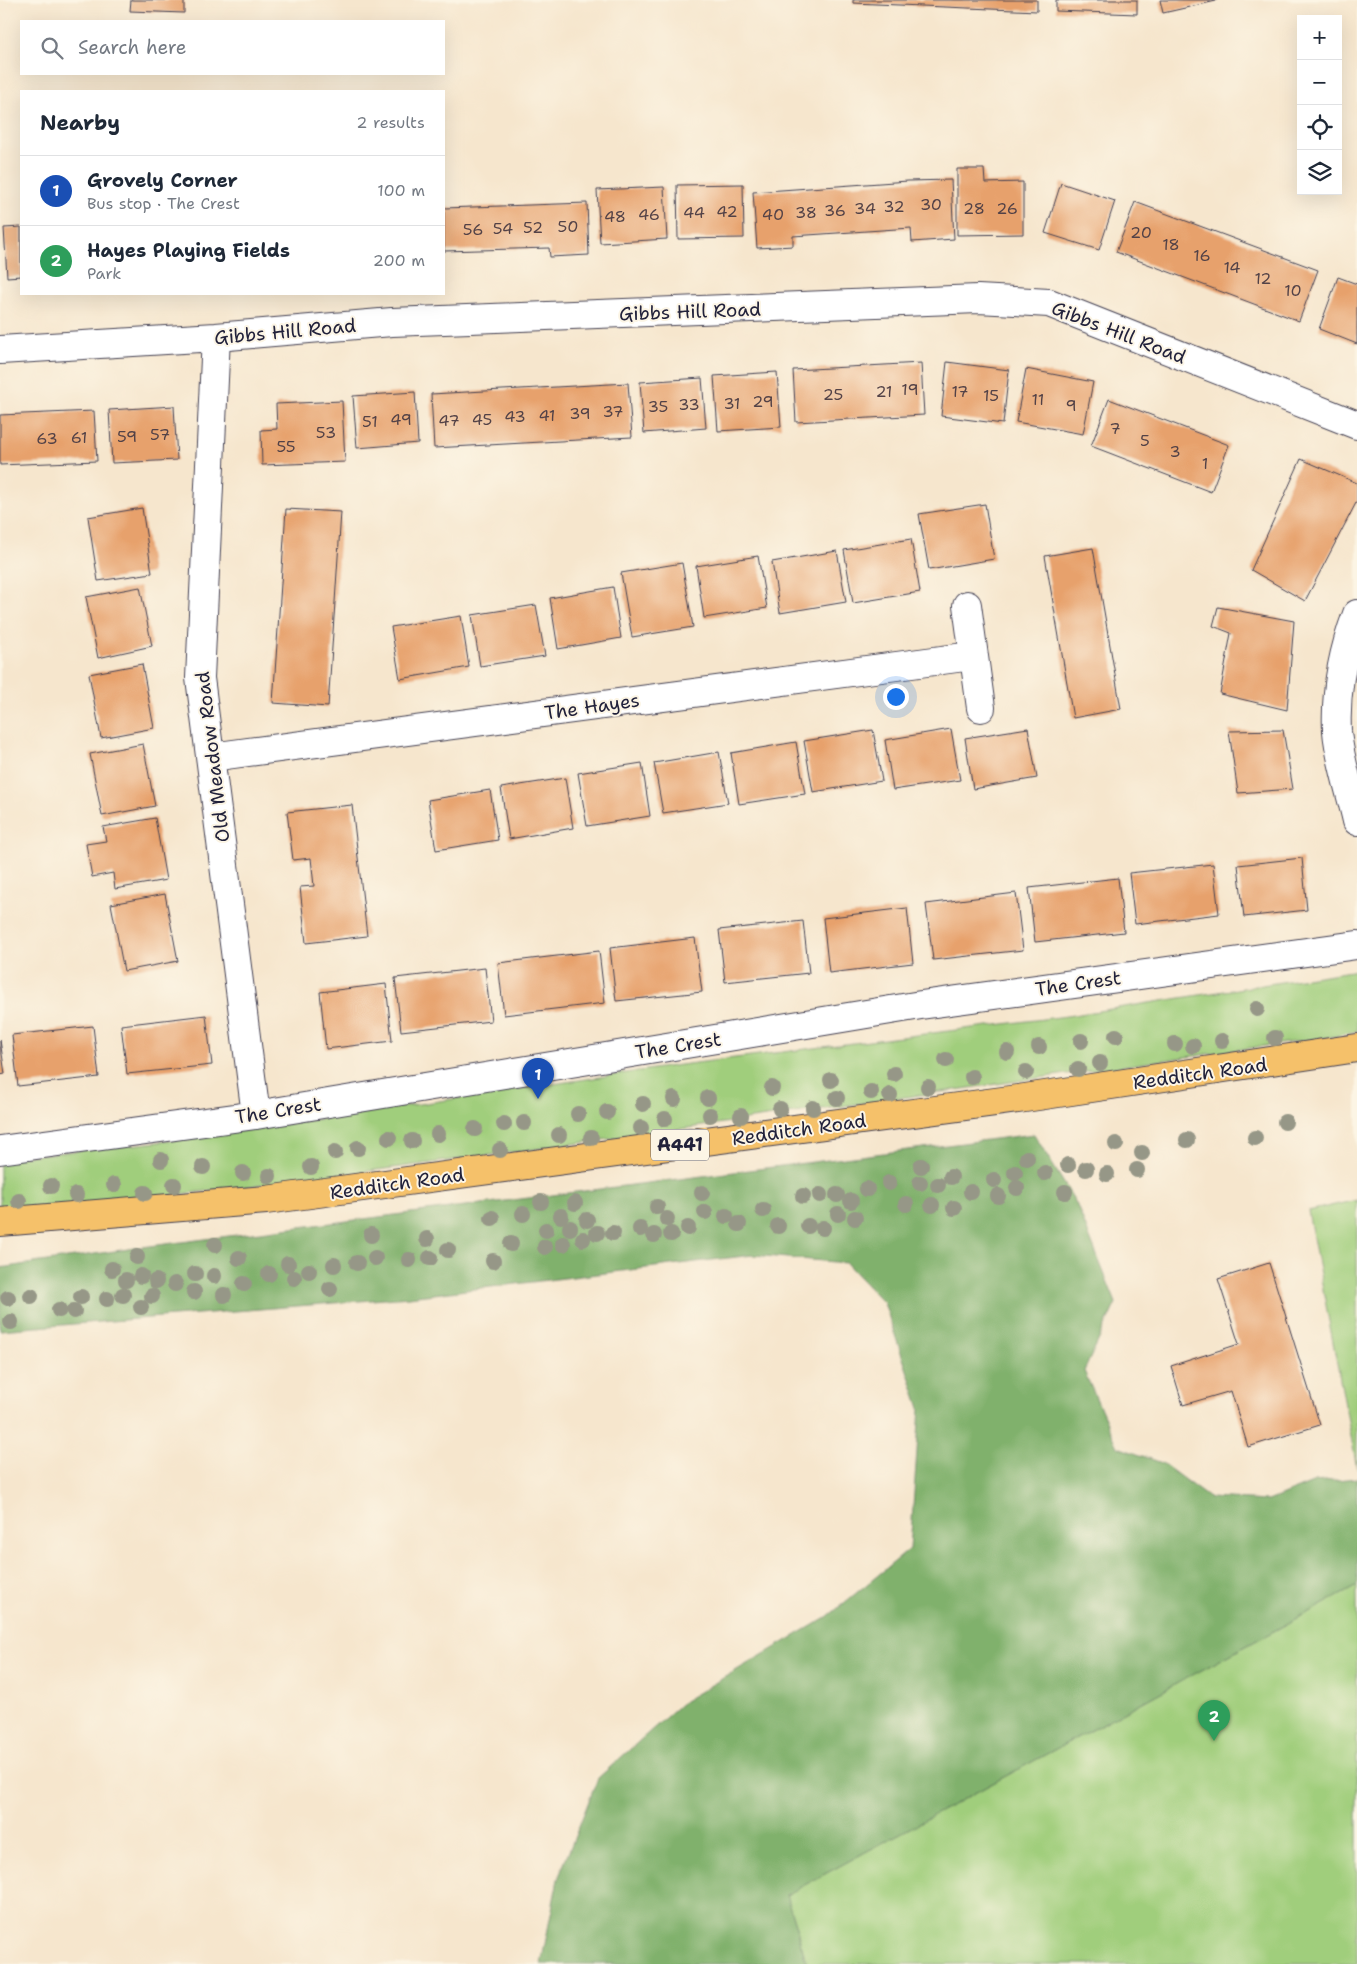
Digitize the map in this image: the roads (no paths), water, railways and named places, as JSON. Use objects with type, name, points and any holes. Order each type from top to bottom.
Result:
[{"type":"highway","name":"Redditch Road","points":[[0,1222],[266,1200],[1025,1098],[1357,1048]]},
{"type":"street","name":"Gibbs Hill Road","points":[[0,350],[216,337],[392,322],[978,299],[1049,303],[1357,425]]},
{"type":"street","name":"Old Meadow Road","points":[[216,337],[200,678],[256,1115]]},
{"type":"street","points":[[967,605],[972,656],[981,708]]},
{"type":"street","points":[[1357,614],[1344,652],[1338,688],[1337,732],[1357,821]]},
{"type":"street","name":"The Hayes","points":[[211,757],[972,656]]},
{"type":"street","name":"The Crest","points":[[0,1150],[256,1115],[921,1005],[1357,945]]},
{"type":"place","name":"Grovely Corner","points":[[538,1099]]},
{"type":"place","name":"Hayes Playing Fields","points":[[1214,1741]]}]
